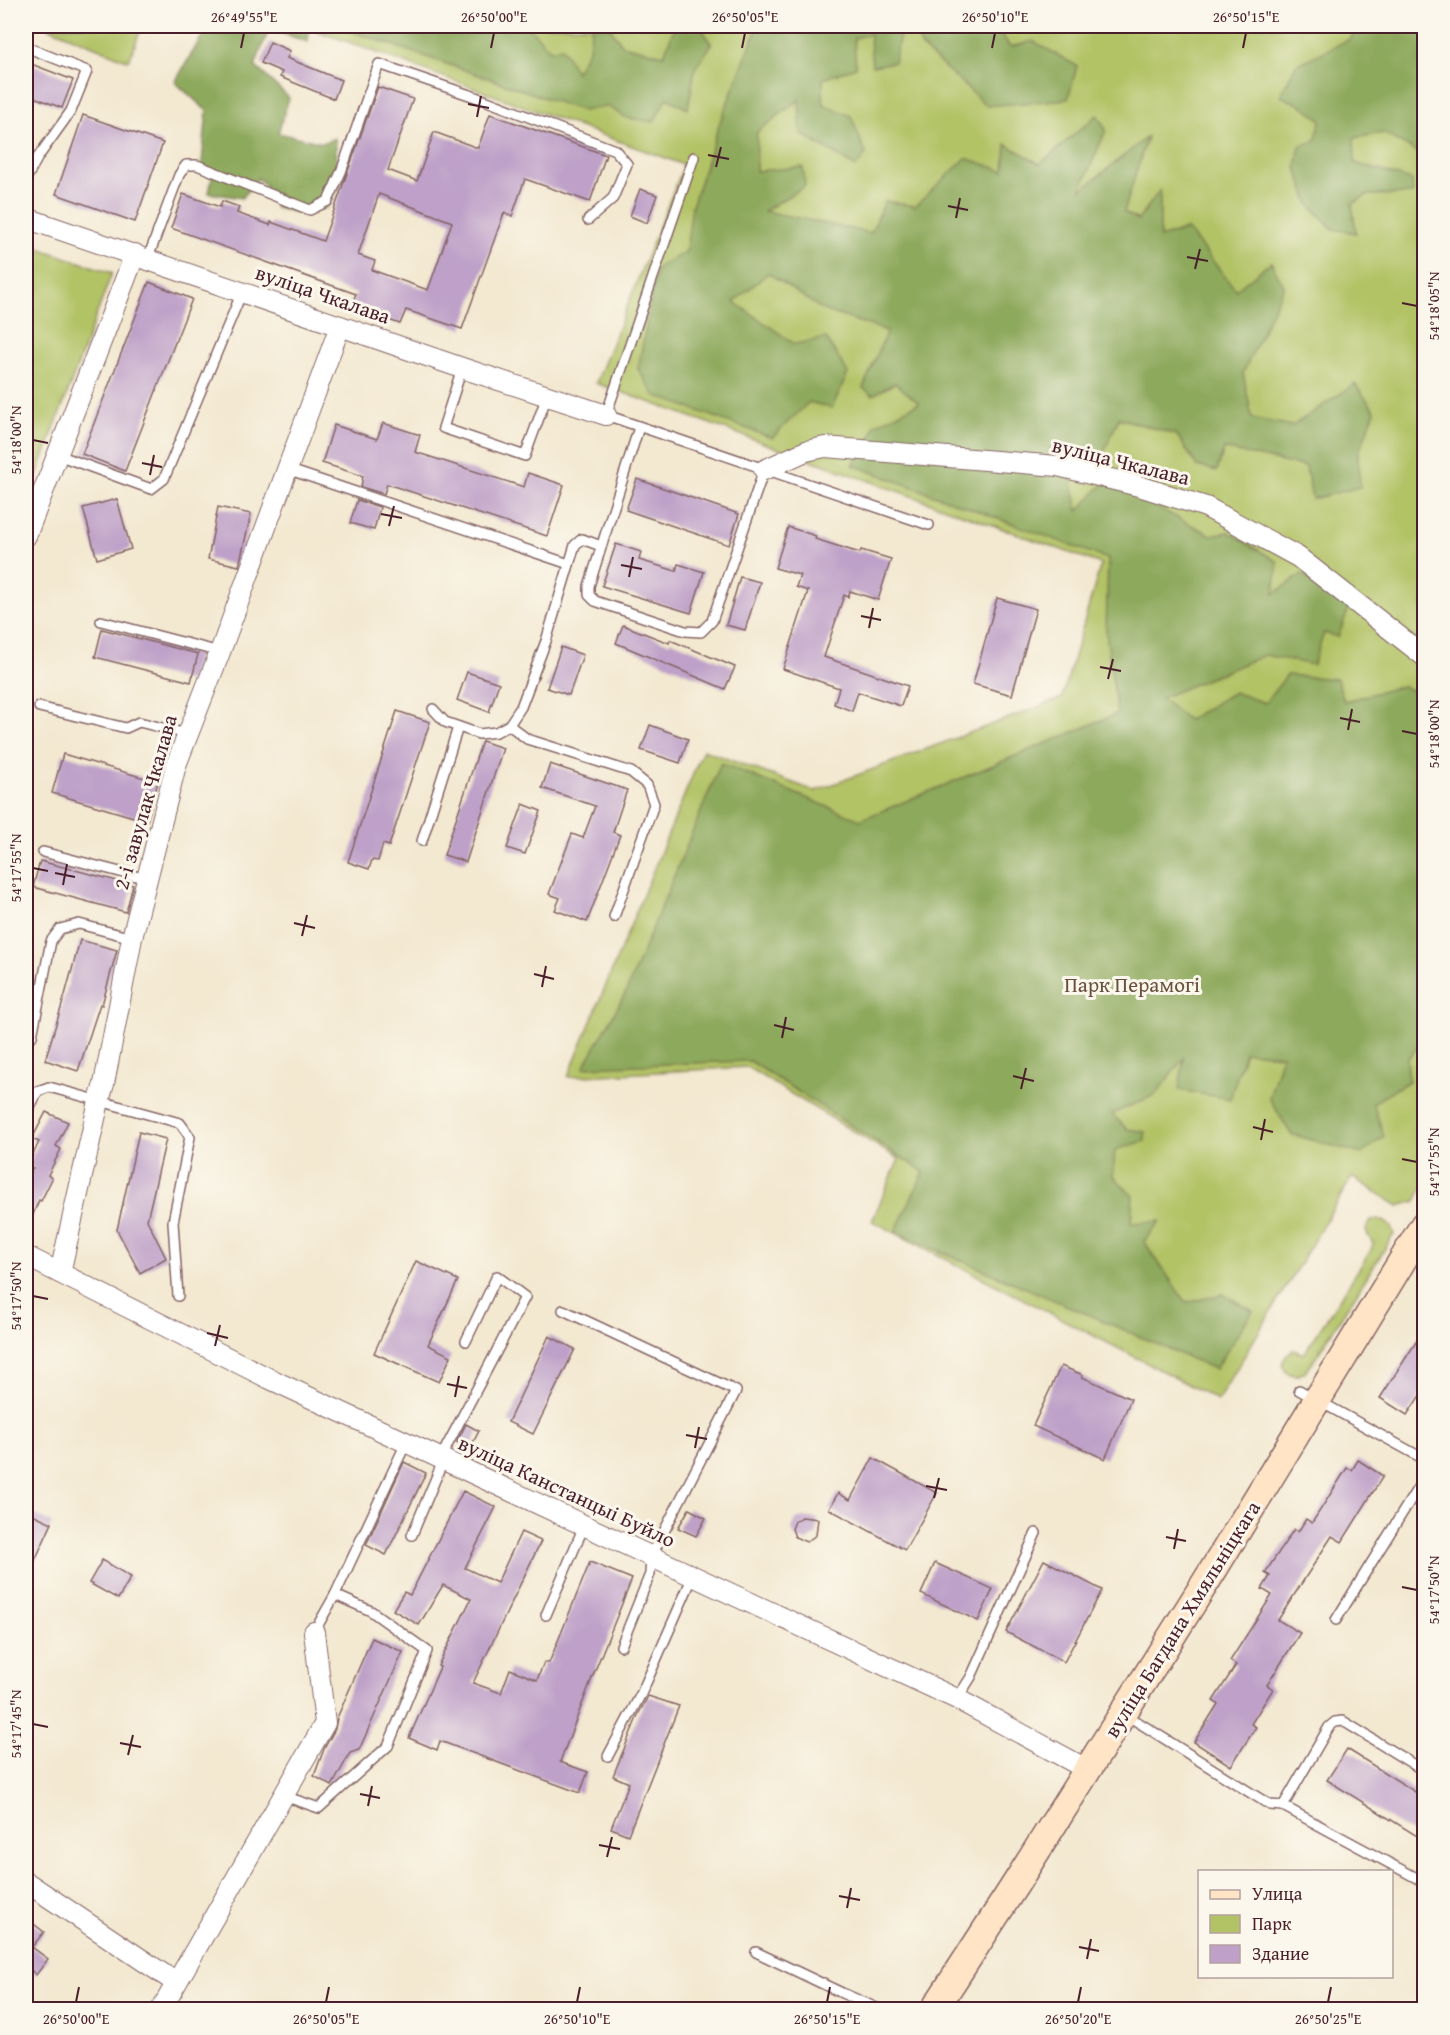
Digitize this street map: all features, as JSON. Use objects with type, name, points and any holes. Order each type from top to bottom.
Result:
[{"type":"street","name":"вуліца Чкалава","points":[[26,218],[606,416]]},
{"type":"street","points":[[26,536],[141,256]]},
{"type":"street","name":"2-і завулак Чкалава","points":[[60,1273],[104,1084],[132,938],[176,765],[340,326]]},
{"type":"street","name":"вуліца Чкалава","points":[[764,470],[806,451],[825,447],[1058,466],[1139,486],[1206,507],[1298,557],[1425,656]]},
{"type":"street","name":"вуліца Багдана Хмяльніцкага","points":[[934,2010],[1124,1713],[1308,1395],[1418,1231]]},
{"type":"street","name":"вуліца Канстанцыі Буйло","points":[[26,1256],[268,1378],[957,1698],[1088,1770]]},
{"type":"street","points":[[160,2010],[325,1723],[314,1632]]},
{"type":"street","points":[[26,1882],[175,1982]]},
{"type":"lane","points":[[26,47],[87,71],[71,111],[38,157],[26,179]]},
{"type":"lane","points":[[141,256],[179,175],[186,165],[197,165],[310,210],[328,201],[341,172],[379,64],[615,150],[627,164],[613,198],[588,220]]},
{"type":"lane","points":[[694,157],[606,416],[929,525]]},
{"type":"lane","points":[[58,455],[151,489],[165,479],[242,291]]},
{"type":"lane","points":[[462,368],[442,428],[525,456],[547,396]]},
{"type":"lane","points":[[639,427],[589,586],[589,595],[595,601],[685,631],[701,632],[712,621],[764,470]]},
{"type":"lane","points":[[287,469],[569,564]]},
{"type":"lane","points":[[433,709],[445,722],[479,734],[496,732],[509,725],[520,707],[546,641],[575,544],[582,539],[601,546]]},
{"type":"lane","points":[[102,621],[220,652]]},
{"type":"lane","points":[[39,707],[126,728],[139,722],[187,734]]},
{"type":"lane","points":[[509,725],[527,739],[631,772],[647,785],[654,804],[614,916]]},
{"type":"lane","points":[[422,841],[458,727]]},
{"type":"lane","points":[[43,852],[147,879]]},
{"type":"lane","points":[[32,1036],[51,941],[60,929],[79,924],[132,938]]},
{"type":"lane","points":[[26,1115],[38,1091],[49,1087],[180,1123],[190,1137],[173,1222],[178,1296]]},
{"type":"lane","points":[[412,1535],[442,1460],[525,1297],[497,1276],[466,1341]]},
{"type":"lane","points":[[563,1310],[736,1391],[651,1557],[650,1574],[621,1646]]},
{"type":"lane","points":[[1308,1395],[1425,1459]]},
{"type":"lane","points":[[314,1632],[335,1595],[406,1443]]},
{"type":"lane","points":[[1336,1620],[1425,1478]]},
{"type":"lane","points":[[546,1616],[584,1526]]},
{"type":"lane","points":[[957,1698],[971,1677],[1036,1533]]},
{"type":"lane","points":[[608,1756],[642,1692],[693,1576]]},
{"type":"lane","points":[[284,1796],[319,1808],[388,1746],[427,1651],[371,1611],[335,1595]]},
{"type":"lane","points":[[1124,1713],[1270,1805],[1283,1806],[1425,1882]]},
{"type":"lane","points":[[1283,1806],[1329,1727],[1335,1722],[1343,1721],[1425,1771]]},
{"type":"lane","points":[[756,1952],[881,2010]]},
{"type":"green space","points":[[45,26],[142,26],[129,61]]},
{"type":"green space","points":[[208,26],[309,26],[308,42],[269,29],[255,66],[289,98],[278,133],[323,143],[335,138],[339,178],[326,208],[295,212],[275,208],[276,199],[258,178],[242,198],[209,193],[212,178],[202,163],[207,111],[175,82]]},
{"type":"green space","name":"Парк Перамогі","points":[[304,26],[1424,26],[1424,1185],[1416,1201],[1398,1206],[1352,1177],[1218,1400],[872,1221],[899,1159],[747,1067],[568,1077],[703,750],[815,791],[1062,698],[1101,564],[596,383],[684,165]]},
{"type":"green space","points":[[337,26],[528,26],[550,50],[562,47],[576,72],[589,49],[592,26],[609,26],[622,45],[664,55],[675,26],[700,26],[712,44],[695,68],[688,109],[667,98],[654,122],[627,118],[607,106],[583,111]]},
{"type":"green space","name":"Парк Перамогі","points":[[758,26],[902,26],[894,62],[872,66],[870,34],[854,38],[856,67],[823,79],[823,104],[851,116],[866,154],[856,167],[801,134],[799,100],[757,132],[756,171],[803,167],[805,186],[764,211],[871,233],[885,201],[915,206],[966,158],[1004,171],[1006,144],[1040,164],[1097,115],[1106,130],[1080,191],[1147,137],[1124,212],[1138,220],[1160,190],[1160,238],[1187,229],[1236,290],[1271,262],[1284,286],[1243,373],[1252,418],[1292,426],[1355,384],[1375,411],[1358,454],[1360,487],[1312,499],[1306,467],[1224,449],[1217,471],[1197,466],[1177,435],[1119,418],[1099,463],[1077,454],[1071,478],[1078,511],[1114,472],[1135,496],[1211,535],[1229,532],[1278,562],[1274,594],[1302,574],[1349,608],[1338,637],[1324,633],[1313,665],[1265,655],[1161,698],[1188,720],[1234,692],[1265,703],[1287,675],[1337,679],[1344,701],[1403,686],[1424,696],[1424,1041],[1407,1059],[1409,1081],[1373,1103],[1384,1136],[1362,1154],[1291,1134],[1269,1098],[1282,1055],[1245,1052],[1230,1099],[1179,1090],[1184,1058],[1155,1095],[1112,1114],[1127,1129],[1145,1132],[1145,1141],[1115,1150],[1113,1176],[1133,1196],[1131,1223],[1160,1221],[1144,1241],[1186,1303],[1223,1294],[1253,1311],[1215,1369],[895,1232],[924,1172],[750,1061],[584,1067],[626,992],[721,763],[860,820],[1117,714],[1106,632],[1108,559],[853,465],[871,437],[875,425],[919,403],[895,383],[873,395],[863,388],[887,331],[823,310],[768,273],[734,302],[795,344],[826,338],[848,373],[832,408],[809,402],[772,438],[654,395],[638,369],[657,268],[686,252],[692,206],[720,122]]},
{"type":"green space","points":[[914,26],[996,26],[1010,47],[1033,41],[1077,66],[1068,99],[987,106],[921,46]]},
{"type":"green space","points":[[1361,26],[1424,26],[1424,156],[1383,133],[1354,138],[1355,163],[1412,180],[1413,194],[1367,195],[1352,204],[1356,233],[1333,229],[1309,204],[1296,167],[1300,146],[1315,141],[1321,120],[1303,106],[1280,96],[1296,65],[1350,39]]},
{"type":"green space","points":[[26,244],[112,273],[26,504]]},
{"type":"green space","points":[[1378,1219],[1388,1224],[1394,1234],[1311,1365],[1300,1374],[1294,1375],[1286,1372],[1282,1364],[1286,1355],[1293,1350],[1304,1354],[1371,1250],[1373,1243],[1366,1229],[1371,1221]]},
{"type":"building","points":[[270,42],[290,51],[287,58],[341,80],[334,99],[280,77],[282,72],[261,63]]},
{"type":"building","points":[[26,62],[73,80],[62,108],[26,94]]},
{"type":"building","points":[[378,87],[413,99],[388,170],[417,181],[434,132],[478,148],[490,114],[606,155],[590,202],[525,179],[512,216],[504,213],[462,329],[406,310],[400,324],[386,319],[388,315],[352,303],[356,294],[171,228],[183,194],[220,207],[222,201],[239,207],[237,213],[270,225],[271,222],[323,241]],"holes":[[[379,194],[452,222],[428,290],[372,270],[375,261],[358,255]]]},
{"type":"building","points":[[83,115],[163,143],[135,222],[56,194]]},
{"type":"building","points":[[640,189],[657,195],[647,223],[630,216]]},
{"type":"building","points":[[149,282],[192,299],[125,471],[82,454]]},
{"type":"building","points":[[383,423],[420,435],[415,452],[524,487],[528,473],[564,485],[547,536],[387,484],[384,494],[361,487],[363,476],[322,463],[334,425],[377,439]]},
{"type":"building","points":[[637,479],[739,514],[729,545],[626,510]]},
{"type":"building","points":[[117,499],[131,549],[97,559],[83,508]]},
{"type":"building","points":[[357,500],[380,507],[374,530],[350,523]]},
{"type":"building","points":[[218,507],[251,514],[239,566],[208,559]]},
{"type":"building","points":[[788,527],[816,536],[815,539],[860,553],[861,550],[891,559],[878,600],[850,591],[848,597],[844,595],[824,657],[908,686],[901,706],[858,692],[852,711],[834,704],[839,688],[783,669],[808,591],[796,587],[800,575],[775,568]]},
{"type":"building","points":[[616,544],[641,552],[639,560],[676,571],[678,564],[704,572],[691,613],[602,586]]},
{"type":"building","points":[[740,577],[760,582],[745,630],[726,625]]},
{"type":"building","points":[[997,598],[1036,609],[1012,695],[973,684]]},
{"type":"building","points":[[623,625],[669,643],[670,640],[735,667],[725,689],[616,643]]},
{"type":"building","points":[[102,629],[198,654],[191,682],[95,657]]},
{"type":"building","points":[[561,647],[583,655],[569,695],[547,688]]},
{"type":"building","points":[[467,672],[499,683],[489,712],[457,700]]},
{"type":"building","points":[[397,711],[430,722],[389,846],[383,844],[378,861],[372,860],[369,869],[348,862]]},
{"type":"building","points":[[650,725],[688,739],[680,763],[641,750]]},
{"type":"building","points":[[482,741],[503,748],[466,862],[444,855]]},
{"type":"building","points":[[63,754],[158,782],[147,821],[52,793]]},
{"type":"building","points":[[550,764],[627,790],[613,832],[620,835],[587,922],[555,910],[560,898],[549,894],[572,834],[583,838],[595,806],[542,788]]},
{"type":"building","points":[[523,804],[541,811],[525,854],[507,848]]},
{"type":"building","points":[[40,861],[133,885],[126,912],[33,887]]},
{"type":"building","points":[[80,940],[117,950],[102,1005],[100,1004],[78,1071],[45,1060]]},
{"type":"building","points":[[46,1112],[68,1122],[56,1146],[61,1149],[48,1175],[52,1179],[41,1201],[39,1200],[26,1231],[26,1182],[33,1168],[28,1165],[39,1142],[32,1139]]},
{"type":"building","points":[[139,1132],[166,1139],[147,1220],[166,1258],[140,1273],[117,1230]]},
{"type":"building","points":[[416,1261],[458,1280],[428,1345],[451,1356],[439,1382],[374,1353]]},
{"type":"building","points":[[1425,1328],[1425,1388],[1407,1415],[1380,1398]]},
{"type":"building","points":[[549,1336],[575,1349],[533,1434],[508,1422]]},
{"type":"building","points":[[1061,1366],[1131,1399],[1105,1459],[1033,1426]]},
{"type":"building","points":[[466,1424],[479,1431],[470,1448],[457,1442]]},
{"type":"building","points":[[873,1458],[937,1493],[905,1550],[829,1509],[838,1493],[850,1500]]},
{"type":"building","points":[[1358,1460],[1383,1476],[1342,1542],[1332,1536],[1278,1620],[1300,1633],[1267,1685],[1273,1689],[1251,1724],[1256,1727],[1231,1766],[1194,1742],[1218,1704],[1213,1701],[1236,1665],[1230,1661],[1272,1595],[1262,1589],[1270,1576],[1265,1573],[1294,1529],[1298,1532],[1306,1519],[1312,1523],[1347,1468],[1352,1470]]},
{"type":"building","points":[[404,1462],[426,1473],[386,1555],[366,1545]]},
{"type":"building","points":[[463,1491],[496,1507],[465,1568],[497,1583],[521,1532],[541,1541],[473,1683],[501,1693],[510,1669],[537,1680],[544,1662],[549,1663],[590,1562],[632,1579],[560,1762],[588,1772],[580,1793],[440,1741],[437,1750],[409,1738],[440,1667],[438,1666],[471,1599],[443,1585],[419,1625],[393,1610],[404,1592],[410,1595]]},
{"type":"building","points":[[689,1509],[706,1518],[696,1536],[678,1528]]},
{"type":"building","points":[[26,1511],[52,1523],[26,1580]]},
{"type":"building","points":[[802,1517],[818,1519],[816,1535],[806,1542],[795,1537],[792,1529],[795,1521]]},
{"type":"building","points":[[102,1560],[131,1577],[118,1599],[89,1583]]},
{"type":"building","points":[[1044,1560],[1102,1590],[1064,1662],[1006,1632]]},
{"type":"building","points":[[935,1563],[993,1589],[978,1621],[921,1594]]},
{"type":"building","points":[[372,1638],[403,1652],[359,1750],[350,1753],[332,1786],[314,1776]]},
{"type":"building","points":[[648,1696],[679,1706],[628,1835],[611,1828],[629,1783],[613,1776]]},
{"type":"building","points":[[1347,1749],[1425,1798],[1425,1841],[1327,1780]]},
{"type":"building","points":[[26,1918],[44,1932],[32,1947],[48,1959],[36,1975],[26,1966]]}]
